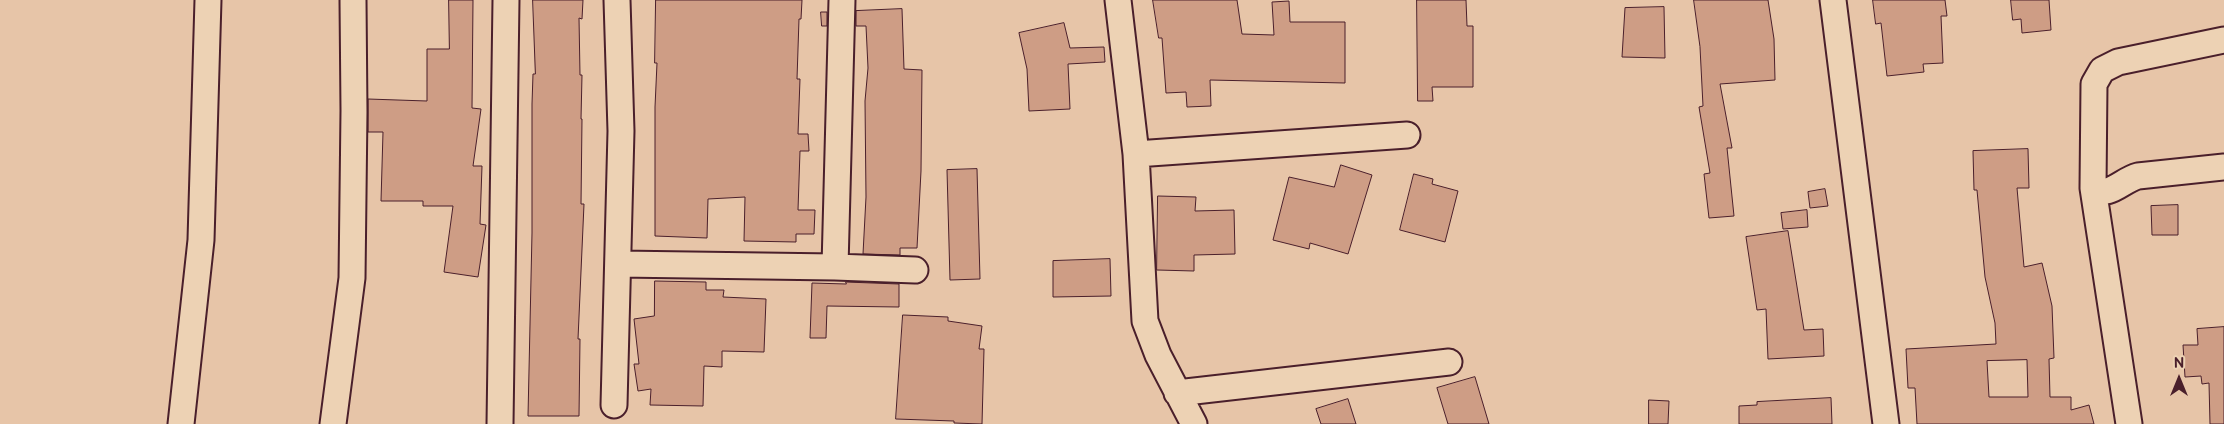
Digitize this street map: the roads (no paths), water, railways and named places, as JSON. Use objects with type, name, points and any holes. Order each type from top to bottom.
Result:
[{"type":"street","points":[[181,424],[201,240],[208,0]]},
{"type":"street","points":[[333,424],[352,278],[353,0]]},
{"type":"street","points":[[500,424],[506,0]]},
{"type":"street","points":[[614,405],[621,131],[617,0]]},
{"type":"street","points":[[835,267],[842,0]]},
{"type":"street","points":[[1118,0],[1136,154],[1145,321],[1158,355],[1194,424]]},
{"type":"street","points":[[1833,0],[1886,424]]},
{"type":"street","points":[[2129,424],[2093,188],[2094,84],[2102,70],[2118,62],[2224,40]]},
{"type":"street","points":[[1136,154],[1407,135]]},
{"type":"street","points":[[2093,188],[2098,191],[2108,192],[2131,178],[2138,176],[2224,167]]},
{"type":"street","points":[[619,264],[915,270]]},
{"type":"street","points":[[1177,393],[1449,362]]}]
